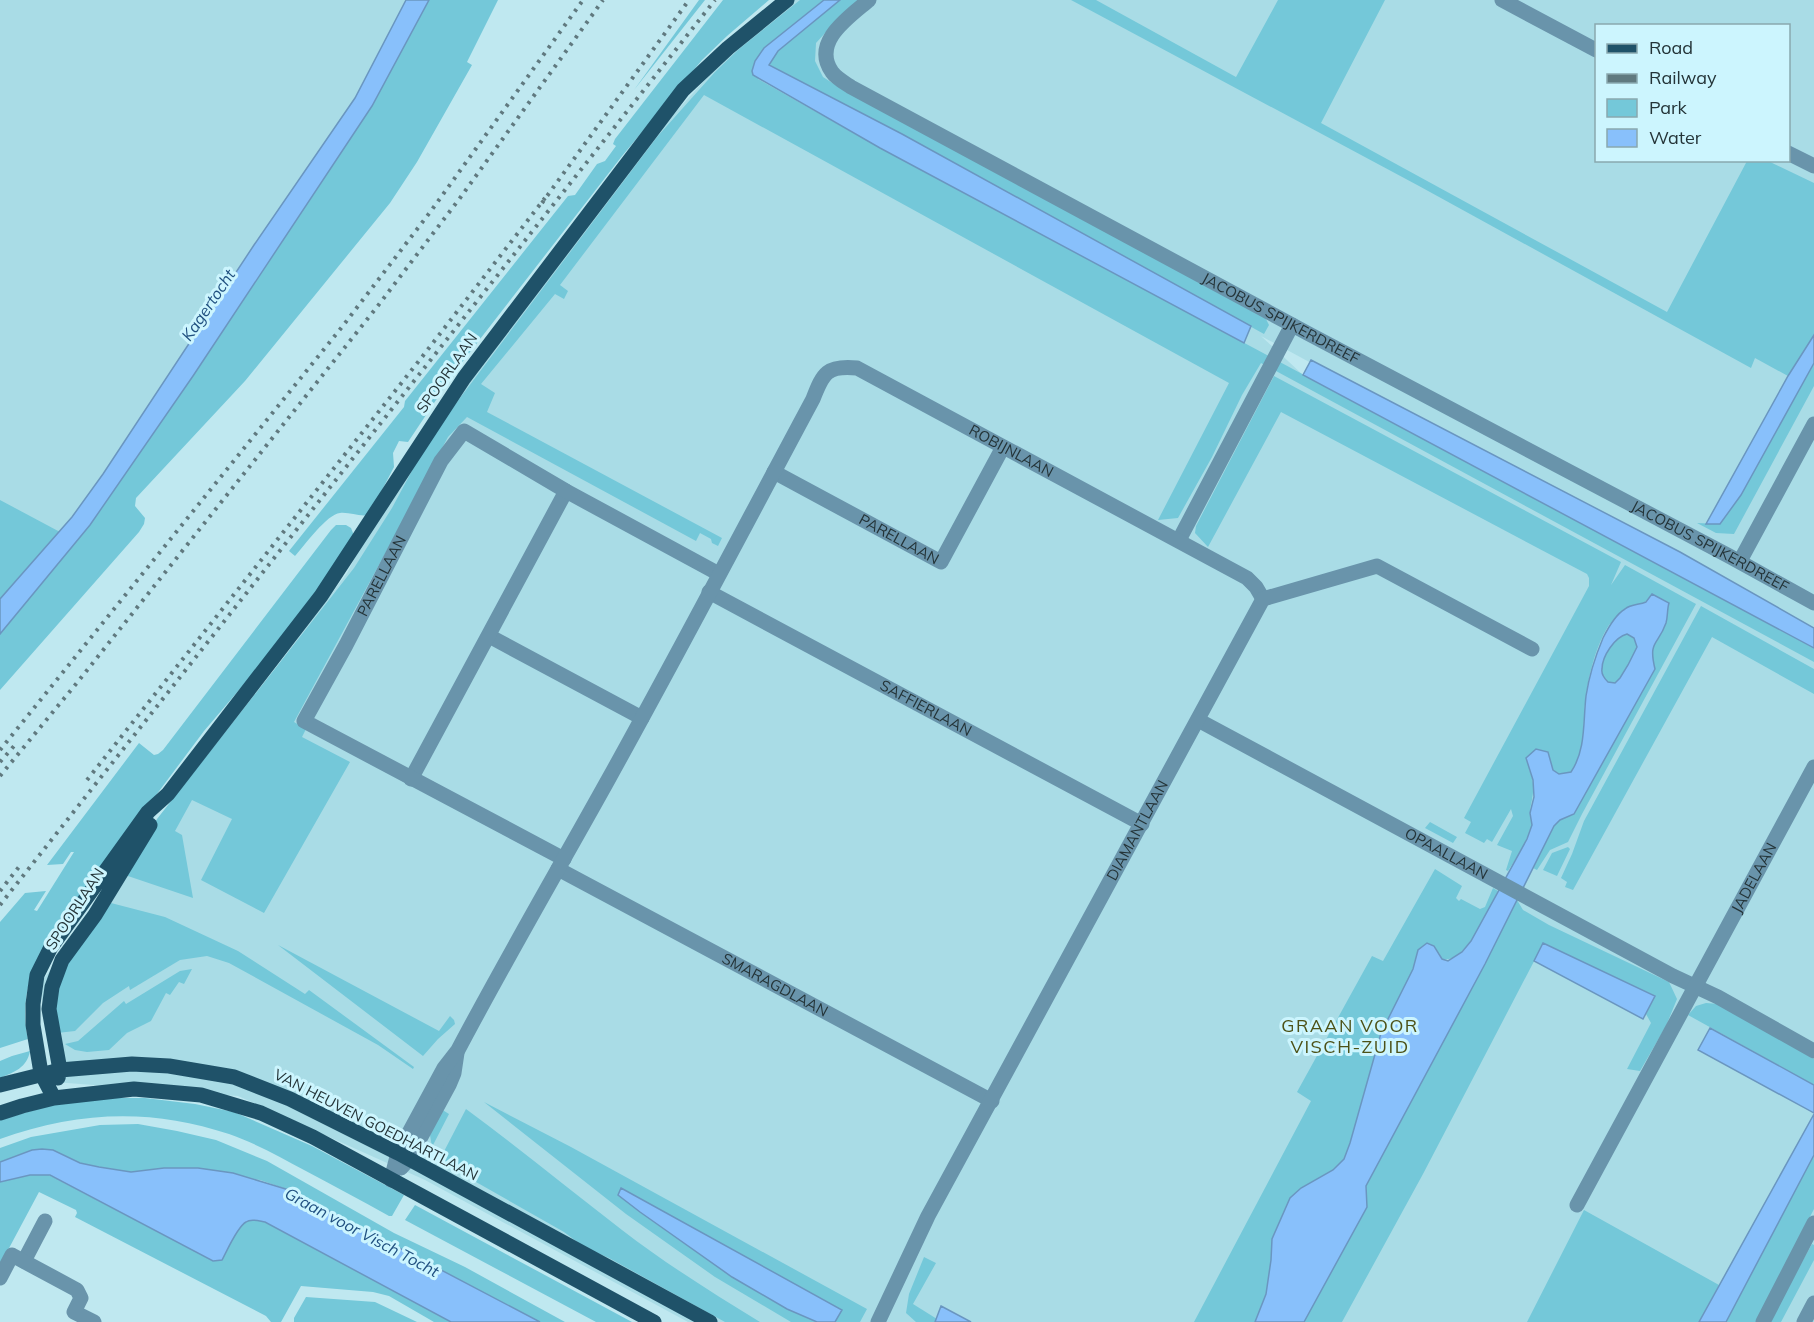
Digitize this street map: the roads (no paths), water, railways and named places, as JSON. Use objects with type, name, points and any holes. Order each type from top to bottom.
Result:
[{"type":"main road","name":"SPOORLAAN","points":[[54,1098],[60,1070],[49,1010],[52,987],[62,960],[95,915],[168,794],[321,596],[464,378],[683,90],[728,48],[787,0]]},
{"type":"main road","name":"SPOORLAAN","points":[[54,1098],[41,1073],[33,1025],[37,975],[51,947],[148,812],[168,794]]},
{"type":"main road","name":"VAN HEUVEN GOEDHARTLAAN","points":[[0,1085],[41,1073],[132,1064],[180,1067],[234,1077],[290,1099],[404,1156],[710,1322]]},
{"type":"main road","points":[[0,1113],[54,1098],[134,1089],[201,1095],[261,1113],[313,1137],[654,1322]]},
{"type":"street","name":"JACOBUS SPIJKERDREEF","points":[[869,0],[842,22],[827,43],[826,58],[833,73],[851,87],[1292,325],[1740,561],[1814,603]]},
{"type":"street","points":[[1502,0],[1595,49]]},
{"type":"street","points":[[1790,154],[1814,166]]},
{"type":"street","points":[[1179,540],[1292,325]]},
{"type":"street","name":"ROBIJNLAAN","points":[[774,472],[813,399],[821,379],[826,373],[842,366],[857,368],[1247,578],[1263,599]]},
{"type":"street","points":[[1740,561],[1814,424]]},
{"type":"street","name":"PARELLAAN","points":[[561,864],[411,778],[304,721],[441,461],[464,431],[566,491],[719,574]]},
{"type":"street","name":"PARELLAAN","points":[[774,472],[941,562],[1003,447]]},
{"type":"street","points":[[391,1180],[454,1073],[458,1050],[751,518],[774,472]]},
{"type":"street","points":[[411,778],[566,491]]},
{"type":"street","points":[[1263,599],[1377,566],[1532,649]]},
{"type":"street","name":"SAFFIERLAAN","points":[[709,591],[1142,824]]},
{"type":"street","name":"DIAMANTLAAN","points":[[878,1322],[928,1216],[1263,599]]},
{"type":"street","points":[[489,636],[642,717]]},
{"type":"street","name":"OPAALLAAN","points":[[1198,720],[1543,907],[1694,987],[1718,997],[1814,1051]]},
{"type":"street","name":"JADELAAN","points":[[1694,987],[1814,767]]},
{"type":"street","name":"SMARAGDLAAN","points":[[561,864],[992,1101]]},
{"type":"street","points":[[1577,1205],[1694,987]]},
{"type":"street","points":[[24,1261],[45,1221]]},
{"type":"street","points":[[1763,1322],[1812,1230]]},
{"type":"street","points":[[0,1278],[12,1255],[77,1290],[81,1298],[74,1312],[94,1322]]},
{"type":"street","points":[[1804,1322],[1814,1303]]},
{"type":"water","points":[[406,0],[429,0],[372,106],[193,376],[90,525],[0,634],[0,599],[72,517],[103,474],[254,245],[355,98]]},
{"type":"water","points":[[824,0],[840,0],[778,51],[769,65],[902,134],[1251,326],[1244,343],[880,148],[753,75],[755,61],[764,48]]},
{"type":"water","points":[[1814,335],[1814,363],[1741,495],[1720,524],[1706,524],[1788,376]]},
{"type":"water","points":[[1311,360],[1680,552],[1814,628],[1814,648],[1303,375]]},
{"type":"water","points":[[1652,594],[1669,603],[1666,623],[1653,648],[1655,669],[1574,814],[1560,820],[1554,826],[1485,964],[1366,1186],[1367,1207],[1304,1322],[1255,1322],[1266,1294],[1272,1239],[1290,1198],[1301,1188],[1333,1170],[1344,1159],[1381,1033],[1413,969],[1418,950],[1427,943],[1434,946],[1442,959],[1448,961],[1462,952],[1471,941],[1527,839],[1532,825],[1530,813],[1534,797],[1533,780],[1526,758],[1536,749],[1548,752],[1553,770],[1559,774],[1571,772],[1582,745],[1587,689],[1603,638],[1621,612],[1630,606],[1646,602]],"holes":[[[1627,634],[1634,638],[1637,647],[1628,665],[1615,683],[1608,682],[1602,671],[1607,653],[1622,636]]]},
{"type":"water","points":[[1543,943],[1655,996],[1643,1019],[1534,961]]},
{"type":"water","points":[[1710,1028],[1814,1085],[1814,1113],[1698,1050]]},
{"type":"water","points":[[1814,1114],[1814,1155],[1726,1322],[1699,1322]]},
{"type":"water","name":"Graan voor Visch Tocht","points":[[32,1150],[53,1150],[80,1163],[99,1167],[131,1172],[164,1168],[198,1168],[233,1173],[289,1190],[540,1322],[451,1322],[265,1222],[253,1220],[246,1222],[236,1234],[222,1260],[213,1261],[50,1175],[30,1175],[0,1182],[0,1162]]},
{"type":"water","points":[[621,1188],[842,1310],[835,1322],[817,1322],[787,1309],[732,1277],[618,1195]]},
{"type":"water","points":[[941,1306],[971,1322],[935,1322]]},
{"type":"railway","points":[[0,750],[342,327],[431,211],[583,0]]},
{"type":"railway","points":[[0,776],[377,307],[460,198],[603,0]]},
{"type":"railway","points":[[542,203],[689,0]]},
{"type":"railway","points":[[0,905],[715,0]]},
{"type":"railway","points":[[87,780],[545,198]]},
{"type":"railway","points":[[0,762],[14,746]]},
{"type":"railway","points":[[0,891],[22,863]]},
{"type":"district","name":"GRAAN VOOR VISCH-ZUID","points":[[1350,1036]]},
{"type":"water label","name":"Kagertocht","points":[[208,305]]}]
